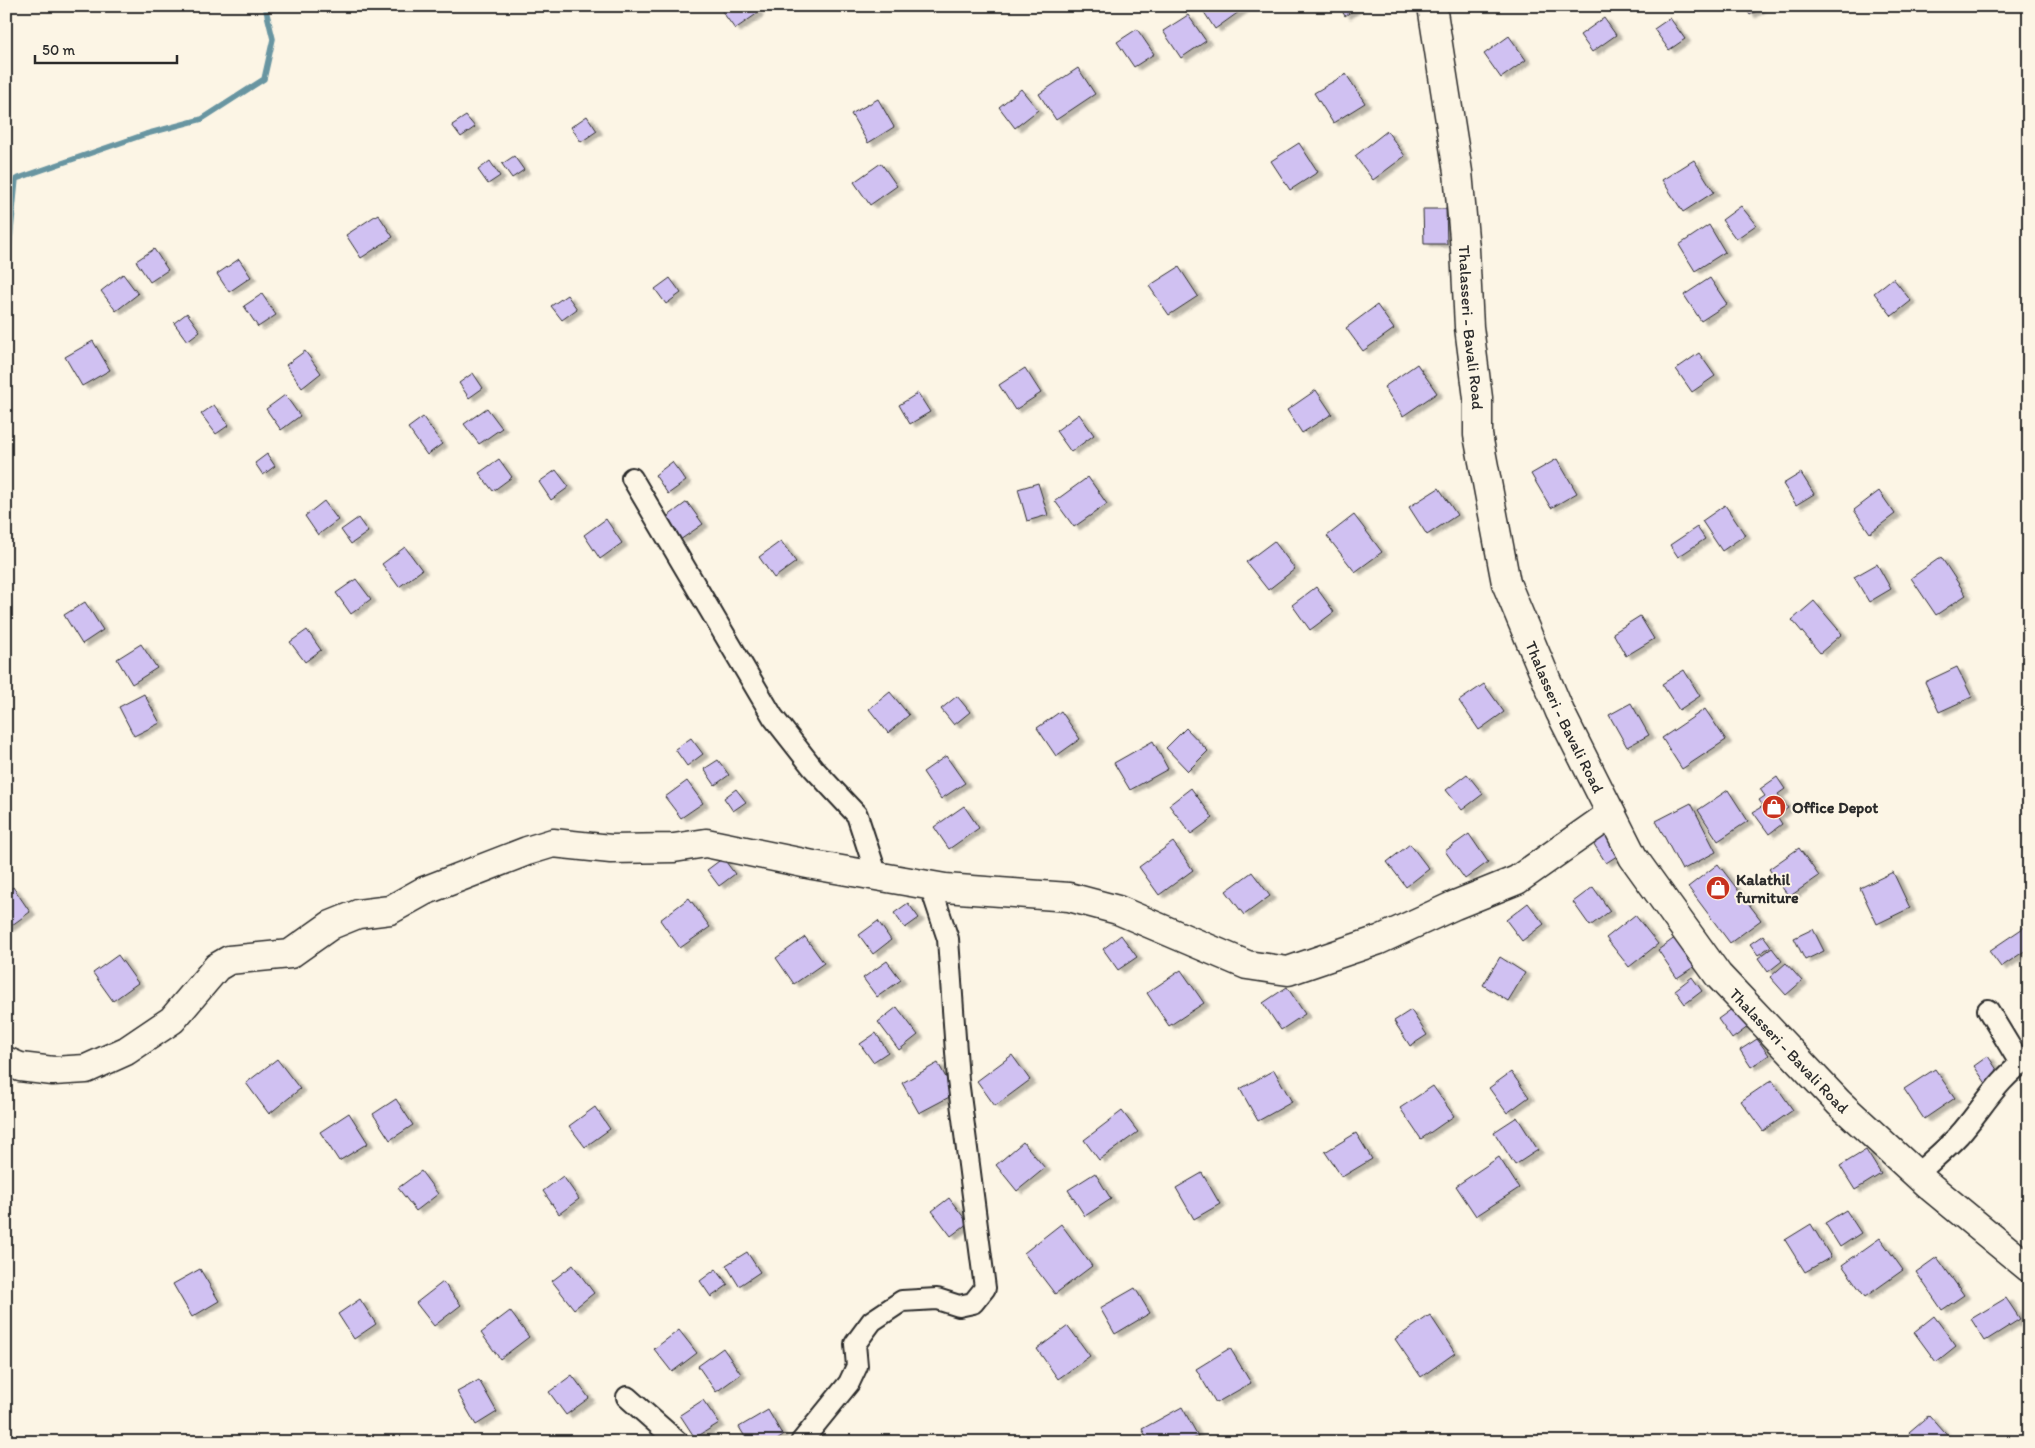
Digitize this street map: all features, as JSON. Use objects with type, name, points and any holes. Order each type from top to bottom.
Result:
[{"type":"street","name":"Thalasseri - Bavali Road","points":[[1432,6],[1458,172],[1469,326],[1478,398],[1478,435],[1506,583],[1560,712],[1633,857],[1718,975],[1839,1103],[1916,1174],[2029,1268]]},
{"type":"street","points":[[632,478],[773,716],[813,768],[857,815],[877,876]]},
{"type":"street","points":[[6,1061],[20,1067],[53,1071],[86,1069],[134,1046],[172,1020],[217,966],[229,960],[290,954],[331,924],[358,914],[390,910],[424,890],[528,850],[553,843],[611,849],[674,848],[706,843],[814,866],[930,885],[1069,897],[1118,910],[1247,965],[1288,971],[1379,940],[1455,905],[1517,880],[1612,814]]},
{"type":"street","points":[[800,1442],[849,1383],[857,1366],[855,1344],[872,1321],[902,1301],[937,1299],[959,1306],[973,1303],[985,1288],[958,1080],[948,939],[930,885]]},
{"type":"street","points":[[1916,1174],[1958,1136],[1996,1087],[2025,1061],[1988,1010]]},
{"type":"street","points":[[627,1397],[678,1442]]},
{"type":"building","points":[[753,6],[758,13],[735,29],[719,7]]},
{"type":"building","points":[[1200,6],[1241,6],[1243,9],[1215,29]]},
{"type":"building","points":[[1339,6],[1359,6],[1345,16]]},
{"type":"building","points":[[1744,6],[1764,6],[1750,15]]},
{"type":"building","points":[[1188,15],[1206,41],[1181,58],[1163,31]]},
{"type":"building","points":[[1604,18],[1616,35],[1592,52],[1580,35]]},
{"type":"building","points":[[1670,18],[1685,39],[1669,50],[1654,29]]},
{"type":"building","points":[[1137,29],[1154,54],[1134,67],[1117,42]]},
{"type":"building","points":[[1509,36],[1526,60],[1501,78],[1484,54]]},
{"type":"building","points":[[1078,68],[1095,94],[1056,120],[1039,94]]},
{"type":"building","points":[[1346,74],[1365,103],[1333,123],[1314,93]]},
{"type":"building","points":[[1021,89],[1038,110],[1015,128],[999,107]]},
{"type":"building","points":[[878,99],[894,127],[868,143],[851,114]]},
{"type":"building","points":[[466,116],[475,127],[461,137],[452,125]]},
{"type":"building","points":[[587,116],[597,131],[581,142],[571,127]]},
{"type":"building","points":[[1387,131],[1405,156],[1373,180],[1355,156]]},
{"type":"building","points":[[1299,143],[1318,172],[1290,190],[1271,161]]},
{"type":"building","points":[[514,156],[524,170],[512,178],[502,164]]},
{"type":"building","points":[[1694,160],[1714,192],[1683,212],[1662,180]]},
{"type":"building","points":[[490,161],[500,176],[488,184],[478,170]]},
{"type":"building","points":[[881,163],[897,186],[870,205],[854,182]]},
{"type":"building","points":[[1741,206],[1756,225],[1736,239],[1722,220]]},
{"type":"building","points":[[1423,209],[1446,209],[1447,244],[1424,244]]},
{"type":"building","points":[[378,214],[393,237],[361,258],[346,235]]},
{"type":"building","points":[[1709,225],[1725,252],[1695,271],[1679,245]]},
{"type":"building","points":[[154,249],[168,270],[150,282],[136,261]]},
{"type":"building","points":[[239,259],[251,277],[229,292],[217,274]]},
{"type":"building","points":[[1179,267],[1198,296],[1169,315],[1149,286]]},
{"type":"building","points":[[123,274],[138,294],[116,311],[101,291]]},
{"type":"building","points":[[670,278],[681,293],[666,304],[655,289]]},
{"type":"building","points":[[1710,278],[1727,304],[1701,321],[1684,295]]},
{"type":"building","points":[[1893,278],[1911,301],[1892,316],[1874,293]]},
{"type":"building","points":[[262,294],[276,315],[258,327],[244,306]]},
{"type":"building","points":[[567,295],[577,309],[562,320],[551,306]]},
{"type":"building","points":[[1377,305],[1394,329],[1363,351],[1346,328]]},
{"type":"building","points":[[187,313],[200,331],[187,341],[174,323]]},
{"type":"building","points":[[93,341],[110,370],[82,386],[65,357]]},
{"type":"building","points":[[305,351],[321,373],[302,388],[286,365]]},
{"type":"building","points":[[1699,353],[1715,376],[1692,392],[1676,369]]},
{"type":"building","points":[[1417,364],[1437,393],[1403,416],[1384,387]]},
{"type":"building","points":[[1025,368],[1041,393],[1015,410],[999,385]]},
{"type":"building","points":[[473,373],[483,388],[469,398],[459,383]]},
{"type":"building","points":[[1316,390],[1332,414],[1302,433],[1287,410]]},
{"type":"building","points":[[918,393],[930,412],[910,424],[899,405]]},
{"type":"building","points":[[285,395],[300,416],[281,430],[266,409]]},
{"type":"building","points":[[214,405],[229,425],[216,434],[201,414]]},
{"type":"building","points":[[487,408],[502,428],[479,444],[464,424]]},
{"type":"building","points":[[1079,414],[1094,435],[1071,452],[1056,431]]},
{"type":"building","points":[[423,417],[442,444],[427,455],[408,428]]},
{"type":"building","points":[[267,454],[275,466],[263,475],[255,463]]},
{"type":"building","points":[[499,459],[512,477],[493,491],[479,473]]},
{"type":"building","points":[[1557,459],[1577,493],[1551,508],[1531,474]]},
{"type":"building","points":[[672,462],[686,481],[668,494],[655,475]]},
{"type":"building","points":[[556,470],[569,487],[551,500],[539,482]]},
{"type":"building","points":[[1801,473],[1814,494],[1796,505],[1783,484]]},
{"type":"building","points":[[1088,477],[1107,504],[1074,527],[1055,501]]},
{"type":"building","points":[[1038,483],[1048,515],[1027,521],[1018,489]]},
{"type":"building","points":[[1439,488],[1457,515],[1427,535],[1409,507]]},
{"type":"building","points":[[1879,491],[1895,514],[1870,533],[1854,510]]},
{"type":"building","points":[[324,501],[338,520],[318,535],[305,516]]},
{"type":"building","points":[[687,502],[703,524],[680,540],[664,519]]},
{"type":"building","points":[[1725,505],[1745,535],[1722,551],[1702,521]]},
{"type":"building","points":[[1354,515],[1382,552],[1355,572],[1327,536]]},
{"type":"building","points":[[358,518],[368,532],[351,544],[341,530]]},
{"type":"building","points":[[606,519],[622,543],[600,559],[584,535]]},
{"type":"building","points":[[1697,527],[1705,539],[1678,557],[1670,545]]},
{"type":"building","points":[[781,541],[796,562],[774,578],[759,557]]},
{"type":"building","points":[[1274,541],[1295,569],[1268,590],[1246,562]]},
{"type":"building","points":[[405,547],[422,570],[399,587],[382,564]]},
{"type":"building","points":[[1941,557],[1966,595],[1936,615],[1911,578]]},
{"type":"building","points":[[1877,564],[1891,589],[1869,602],[1854,577]]},
{"type":"building","points":[[356,579],[371,599],[351,614],[336,593]]},
{"type":"building","points":[[1316,587],[1334,612],[1310,630],[1292,605]]},
{"type":"building","points":[[1814,601],[1842,634],[1820,653],[1792,620]]},
{"type":"building","points":[[85,602],[103,630],[82,644],[64,615]]},
{"type":"building","points":[[1640,616],[1654,639],[1626,656],[1613,633]]},
{"type":"building","points":[[307,630],[321,650],[305,662],[290,642]]},
{"type":"building","points":[[141,644],[157,668],[132,684],[117,659]]},
{"type":"building","points":[[1957,667],[1972,697],[1939,712],[1925,682]]},
{"type":"building","points":[[1684,670],[1700,696],[1679,710],[1662,684]]},
{"type":"building","points":[[1484,684],[1504,712],[1479,730],[1459,701]]},
{"type":"building","points":[[890,692],[909,715],[888,733],[869,709]]},
{"type":"building","points":[[144,694],[160,723],[134,736],[119,707]]},
{"type":"building","points":[[957,696],[970,712],[954,725],[941,709]]},
{"type":"building","points":[[1631,703],[1649,735],[1627,747],[1609,715]]},
{"type":"building","points":[[1705,709],[1726,740],[1682,769],[1662,738]]},
{"type":"building","points":[[1061,711],[1080,739],[1056,756],[1037,728]]},
{"type":"building","points":[[1186,728],[1208,751],[1188,771],[1166,748]]},
{"type":"building","points":[[691,738],[703,754],[687,766],[675,749]]},
{"type":"building","points":[[1153,741],[1168,769],[1130,790],[1114,763]]},
{"type":"building","points":[[946,756],[965,783],[941,799],[923,772]]},
{"type":"building","points":[[718,760],[729,775],[715,785],[704,769]]},
{"type":"building","points":[[1467,774],[1483,794],[1462,810],[1446,790]]},
{"type":"building","name":"Office Depot","points":[[1777,777],[1785,789],[1778,794],[1788,808],[1777,816],[1782,824],[1769,834],[1753,812],[1763,806],[1759,800],[1765,796],[1760,789]]},
{"type":"building","points":[[687,781],[703,803],[681,818],[665,797]]},
{"type":"building","points":[[1191,788],[1213,818],[1191,834],[1169,805]]},
{"type":"building","points":[[736,789],[746,802],[733,811],[724,798]]},
{"type":"building","points":[[1728,790],[1748,821],[1718,841],[1698,810]]},
{"type":"building","points":[[1691,803],[1716,852],[1682,870],[1656,821]]},
{"type":"building","points":[[964,806],[979,828],[949,849],[934,827]]},
{"type":"building","points":[[1610,825],[1626,850],[1606,863],[1590,838]]},
{"type":"building","points":[[1469,834],[1488,862],[1465,879],[1445,851]]},
{"type":"building","points":[[1173,842],[1193,870],[1159,895],[1139,867]]},
{"type":"building","points":[[1410,844],[1429,869],[1406,887],[1387,862]]},
{"type":"building","points":[[1799,848],[1819,876],[1789,897],[1769,869]]},
{"type":"building","points":[[723,858],[735,874],[719,886],[707,870]]},
{"type":"building","points":[[1718,864],[1761,920],[1730,943],[1688,887]]},
{"type":"building","points":[[1252,872],[1270,896],[1244,915],[1226,891]]},
{"type":"building","points":[[1893,872],[1910,908],[1877,924],[1860,888]]},
{"type":"building","points":[[13,887],[30,912],[8,928],[6,926],[6,892]]},
{"type":"building","points":[[1593,887],[1610,911],[1590,926],[1573,902]]},
{"type":"building","points":[[689,898],[710,927],[680,948],[660,920]]},
{"type":"building","points":[[908,903],[919,918],[905,928],[894,913]]},
{"type":"building","points":[[1528,903],[1544,924],[1522,941],[1506,920]]},
{"type":"building","points":[[1635,915],[1658,944],[1629,967],[1606,938]]},
{"type":"building","points":[[878,921],[891,940],[873,954],[859,935]]},
{"type":"building","points":[[2029,924],[2029,948],[2001,967],[1989,951]]},
{"type":"building","points":[[1813,929],[1824,951],[1805,960],[1794,938]]},
{"type":"building","points":[[1121,935],[1137,957],[1118,970],[1103,949]]},
{"type":"building","points":[[1763,935],[1771,946],[1758,955],[1750,944]]},
{"type":"building","points":[[805,937],[824,963],[794,984],[776,958]]},
{"type":"building","points":[[1676,937],[1695,966],[1677,978],[1658,950]]},
{"type":"building","points":[[1772,948],[1782,961],[1768,972],[1758,958]]},
{"type":"building","points":[[118,955],[138,983],[113,1001],[93,973]]},
{"type":"building","points":[[1500,957],[1525,973],[1508,1001],[1483,985]]},
{"type":"building","points":[[887,961],[901,980],[877,997],[863,978]]},
{"type":"building","points":[[1786,963],[1802,981],[1786,995],[1770,977]]},
{"type":"building","points":[[1181,970],[1204,1003],[1169,1026],[1147,993]]},
{"type":"building","points":[[1692,977],[1702,991],[1685,1004],[1675,990]]},
{"type":"building","points":[[1287,987],[1305,1014],[1281,1030],[1263,1003]]},
{"type":"building","points":[[1736,1006],[1749,1026],[1732,1039],[1718,1019]]},
{"type":"building","points":[[897,1007],[918,1035],[899,1050],[878,1022]]},
{"type":"building","points":[[1411,1010],[1427,1035],[1410,1046],[1394,1021]]},
{"type":"building","points":[[876,1033],[888,1052],[873,1062],[860,1044]]},
{"type":"building","points":[[1757,1039],[1769,1055],[1751,1067],[1740,1050]]},
{"type":"building","points":[[1012,1055],[1030,1080],[995,1106],[977,1081]]},
{"type":"building","points":[[1988,1056],[2001,1076],[1987,1085],[1974,1066]]},
{"type":"building","points":[[277,1059],[300,1089],[269,1114],[246,1083]]},
{"type":"building","points":[[938,1063],[955,1094],[919,1113],[902,1083]]},
{"type":"building","points":[[1935,1069],[1955,1098],[1924,1119],[1904,1089]]},
{"type":"building","points":[[1274,1070],[1292,1102],[1258,1121],[1240,1089]]},
{"type":"building","points":[[1511,1072],[1529,1097],[1507,1113],[1489,1088]]},
{"type":"building","points":[[1772,1080],[1793,1110],[1763,1131],[1741,1101]]},
{"type":"building","points":[[1433,1086],[1454,1116],[1421,1139],[1400,1108]]},
{"type":"building","points":[[396,1099],[413,1125],[390,1140],[373,1114]]},
{"type":"building","points":[[595,1107],[610,1129],[585,1147],[569,1126]]},
{"type":"building","points":[[1122,1111],[1138,1132],[1099,1160],[1084,1140]]},
{"type":"building","points":[[349,1113],[368,1143],[339,1161],[320,1132]]},
{"type":"building","points":[[1517,1117],[1538,1150],[1515,1165],[1494,1132]]},
{"type":"building","points":[[1356,1133],[1372,1159],[1342,1177],[1325,1152]]},
{"type":"building","points":[[1023,1142],[1045,1168],[1017,1191],[996,1165]]},
{"type":"building","points":[[1866,1150],[1881,1174],[1855,1190],[1840,1166]]},
{"type":"building","points":[[1499,1157],[1519,1188],[1476,1216],[1456,1186]]},
{"type":"building","points":[[421,1171],[438,1194],[416,1211],[398,1188]]},
{"type":"building","points":[[1095,1173],[1111,1199],[1085,1216],[1068,1190]]},
{"type":"building","points":[[1202,1173],[1220,1204],[1194,1219],[1176,1188]]},
{"type":"building","points":[[563,1176],[579,1199],[559,1214],[543,1191]]},
{"type":"building","points":[[949,1198],[968,1223],[951,1236],[932,1211]]},
{"type":"building","points":[[1846,1210],[1861,1233],[1840,1247],[1825,1223]]},
{"type":"building","points":[[1061,1224],[1092,1266],[1055,1294],[1024,1253]]},
{"type":"building","points":[[1811,1224],[1831,1257],[1805,1272],[1785,1240]]},
{"type":"building","points":[[1880,1238],[1903,1270],[1865,1297],[1842,1265]]},
{"type":"building","points":[[747,1252],[760,1272],[739,1286],[726,1265]]},
{"type":"building","points":[[1937,1257],[1964,1295],[1942,1310],[1916,1272]]},
{"type":"building","points":[[573,1265],[594,1293],[574,1309],[552,1281]]},
{"type":"building","points":[[200,1269],[219,1301],[192,1317],[173,1284]]},
{"type":"building","points":[[716,1269],[728,1285],[711,1297],[700,1281]]},
{"type":"building","points":[[443,1282],[461,1305],[434,1326],[416,1303]]},
{"type":"building","points":[[1135,1288],[1150,1313],[1115,1334],[1100,1308]]},
{"type":"building","points":[[2006,1298],[2020,1319],[1985,1341],[1971,1319]]},
{"type":"building","points":[[360,1299],[376,1324],[354,1339],[338,1314]]},
{"type":"building","points":[[510,1311],[529,1337],[500,1359],[481,1333]]},
{"type":"building","points":[[1430,1315],[1455,1353],[1421,1377],[1395,1339]]},
{"type":"building","points":[[1934,1316],[1956,1346],[1936,1362],[1914,1332]]},
{"type":"building","points":[[1068,1326],[1090,1356],[1058,1379],[1037,1349]]},
{"type":"building","points":[[679,1330],[697,1353],[672,1372],[654,1349]]},
{"type":"building","points":[[723,1348],[741,1374],[716,1392],[698,1366]]},
{"type":"building","points":[[1230,1348],[1251,1383],[1216,1403],[1196,1369]]},
{"type":"building","points":[[572,1375],[589,1398],[566,1415],[549,1392]]},
{"type":"building","points":[[479,1380],[497,1412],[476,1425],[457,1392]]},
{"type":"building","points":[[703,1400],[719,1423],[695,1438],[680,1415]]},
{"type":"building","points":[[1182,1407],[1198,1436],[1188,1442],[1149,1442],[1142,1429]]},
{"type":"building","points":[[768,1410],[783,1436],[774,1442],[748,1442],[739,1427]]},
{"type":"building","points":[[1929,1415],[1952,1441],[1917,1442],[1909,1432]]},
{"type":"waterway","points":[[6,281],[16,179],[146,134],[202,119],[264,79],[273,39],[265,6]]},
{"type":"place","name":"Office Depot","points":[[1774,807]]},
{"type":"place","name":"Kalathil furniture","points":[[1718,888]]}]
